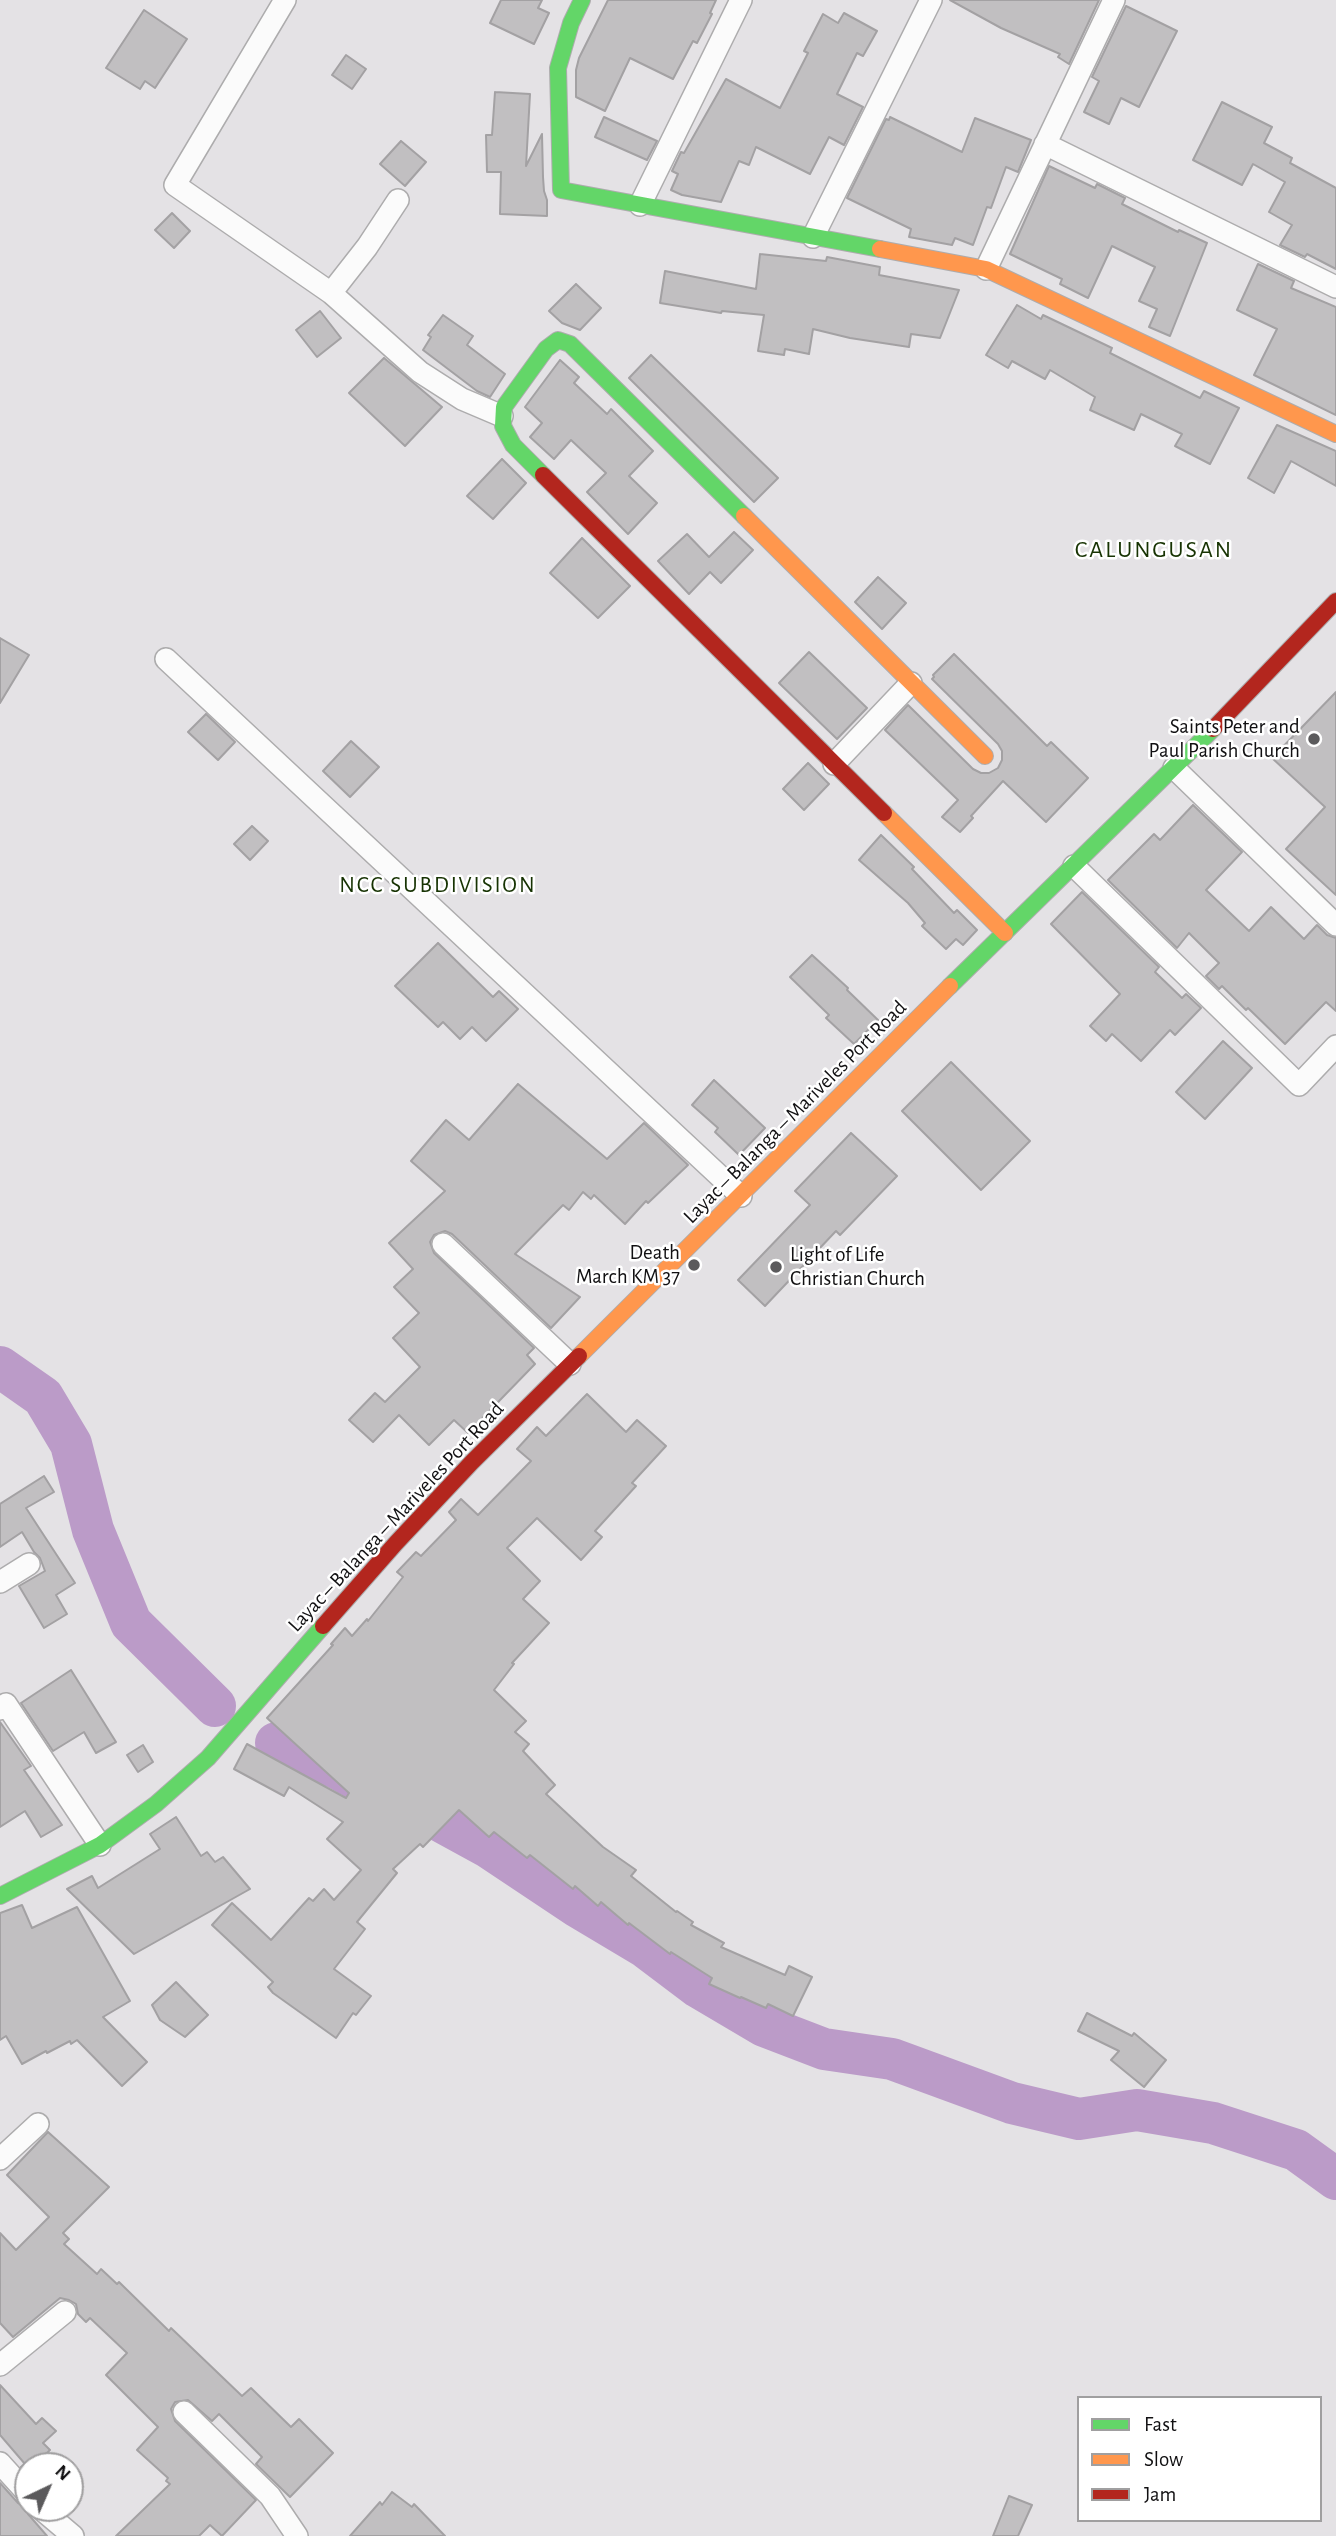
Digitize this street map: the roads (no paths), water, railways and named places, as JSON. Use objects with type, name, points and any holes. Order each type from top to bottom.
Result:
[{"type":"street","points":[[285,0],[175,185],[331,293],[420,373],[462,398],[502,416]]},
{"type":"street","points":[[582,0],[570,23],[558,68],[561,190],[986,269],[1336,434]]},
{"type":"street","points":[[640,205],[741,0]]},
{"type":"street","points":[[813,237],[931,0]]},
{"type":"street","points":[[986,269],[1114,0]]},
{"type":"street","points":[[1045,144],[1336,287]]},
{"type":"street","points":[[331,293],[398,201]]},
{"type":"street","points":[[985,756],[567,341],[558,340],[546,349],[510,397],[502,416],[503,426],[513,445],[1005,933]]},
{"type":"street","name":"Layac – Balanga – Mariveles Port Road","points":[[0,1896],[100,1845],[156,1804],[208,1758],[396,1543],[570,1364],[1226,717],[1336,601]]},
{"type":"street","points":[[166,659],[741,1196]]},
{"type":"street","points":[[834,764],[911,683]]},
{"type":"street","points":[[1174,768],[1336,925]]},
{"type":"street","points":[[1074,866],[1299,1085],[1336,1046]]},
{"type":"street","points":[[443,1244],[570,1364]]},
{"type":"street","points":[[0,1582],[29,1564]]},
{"type":"street","points":[[0,1709],[6,1704],[100,1845]]},
{"type":"street","points":[[0,2159],[38,2124]]},
{"type":"street","points":[[0,2365],[65,2312]]},
{"type":"street","points":[[184,2412],[270,2496],[297,2536]]},
{"type":"street","points":[[0,2463],[14,2478]]},
{"type":"street","points":[[56,2522],[73,2536]]},
{"type":"waterway","points":[[0,1367],[43,1397],[71,1444],[93,1530],[131,1623],[215,1706]]},
{"type":"waterway","points":[[276,1743],[337,1768],[488,1847],[578,1907],[645,1947],[698,1987],[764,2026],[824,2049],[892,2059],[1012,2103],[1079,2119],[1137,2110],[1213,2123],[1296,2150],[1336,2179]]},
{"type":"place","name":"Saints Peter and Paul Parish Church","points":[[1314,739]]},
{"type":"place","name":"Death March KM 37","points":[[694,1265]]},
{"type":"place","name":"Light of Life Christian Church","points":[[776,1267]]},
{"type":"district","name":"CALUNGUSAN","points":[[1154,550]]},
{"type":"district","name":"NCC SUBDIVISION","points":[[438,885]]}]
